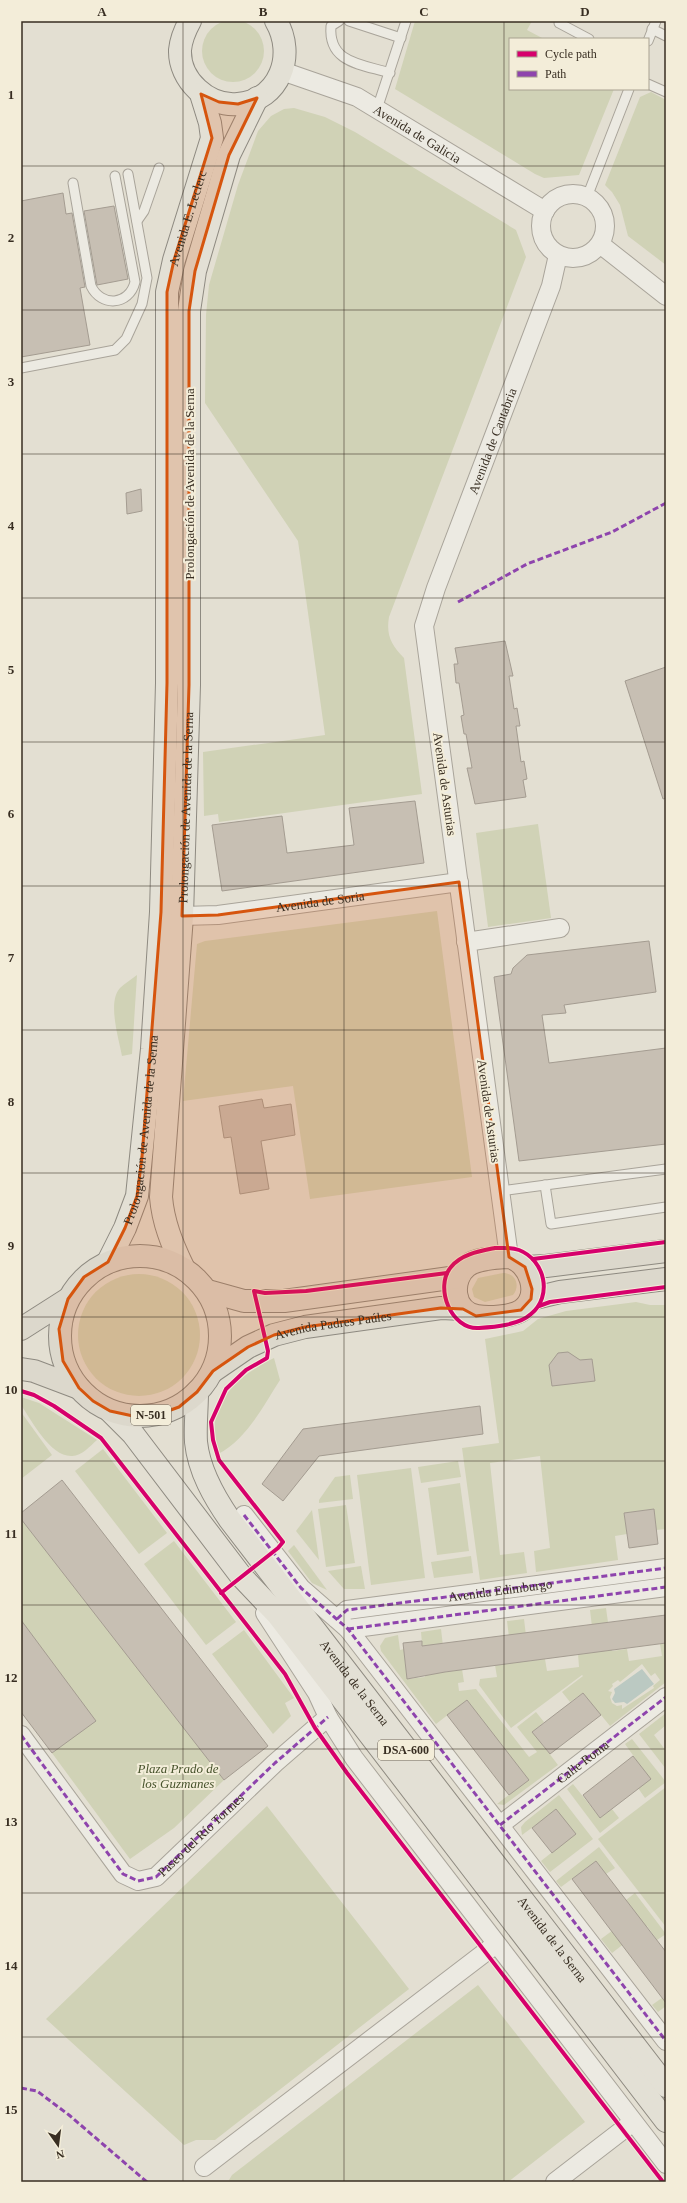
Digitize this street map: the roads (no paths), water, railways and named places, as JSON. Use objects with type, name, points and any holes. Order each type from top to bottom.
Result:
[{"type":"highway","points":[[463,1309],[457,1297],[455,1285],[457,1277],[473,1262],[517,1262],[546,1266],[666,1251]]},
{"type":"highway","name":"N-501","points":[[21,1329],[41,1318],[68,1299],[84,1277],[108,1262],[133,1255],[159,1257],[183,1267],[197,1278],[208,1291],[216,1306],[220,1322],[221,1338],[219,1355],[213,1371],[198,1392],[179,1406],[157,1414],[133,1416],[110,1411],[93,1401],[79,1388],[63,1361],[59,1329],[68,1299]]},
{"type":"highway","points":[[517,1262],[531,1280],[530,1299]]},
{"type":"highway","points":[[208,1291],[244,1301],[284,1301],[457,1277]]},
{"type":"highway","name":"N-501","points":[[463,1309],[476,1316],[500,1315],[521,1310],[530,1299],[560,1292],[666,1279]]},
{"type":"highway","name":"Avenida Padres Paúles","points":[[213,1371],[248,1347],[274,1335],[299,1328],[441,1308],[463,1309]]},
{"type":"highway","name":"N-501","points":[[21,1369],[79,1388]]},
{"type":"main road","points":[[181,26],[182,63],[190,82],[201,94],[219,102],[238,104],[257,98],[272,87],[282,72],[286,52],[283,33],[276,21]]},
{"type":"main road","name":"Avenida E. Leclerc","points":[[166,345],[167,292],[174,260],[212,138],[210,123],[201,94]]},
{"type":"main road","name":"Avenida E. Leclerc","points":[[189,345],[189,311],[195,270],[229,155],[257,98]]},
{"type":"main road","name":"Prolongación de Avenida de la Serna","points":[[108,1262],[125,1228],[137,1196],[152,1049],[161,912],[167,683],[166,345]]},
{"type":"main road","name":"Prolongación de Avenida de la Serna","points":[[183,1267],[171,1242],[163,1212],[161,1197],[182,916],[189,685],[189,345]]},
{"type":"main road","name":"Avenida de la Serna","points":[[198,1392],[196,1442],[213,1495],[230,1520],[666,2086]]},
{"type":"main road","name":"Avenida de la Serna","points":[[110,1411],[133,1434],[248,1585],[278,1615],[666,2122]]},
{"type":"street","name":"Avenida de Galicia","points":[[282,72],[357,97],[545,211]]},
{"type":"street","points":[[578,194],[587,197],[596,204],[604,218],[604,234],[600,244],[593,252],[576,258],[558,255],[544,240],[541,226],[545,211],[558,198],[578,194]]},
{"type":"street","points":[[600,244],[666,296]]},
{"type":"street","name":"Avenida de Cantabria","points":[[424,626],[436,588],[552,286],[558,255]]},
{"type":"street","name":"Avenida de Asturias","points":[[424,626],[500,1191],[517,1262]]},
{"type":"street","name":"Avenida de Soria","points":[[182,916],[218,915],[459,882]]},
{"type":"street","points":[[466,942],[560,928]]},
{"type":"street","name":"Avenida de la Serna","points":[[244,1515],[301,1588],[343,1624],[666,2042]]},
{"type":"street","name":"Avenida Edimburgo","points":[[666,1568],[347,1610],[343,1624],[666,1587]]},
{"type":"street","name":"Avenida de la Serna","points":[[248,1585],[317,1694],[328,1717],[354,1758],[666,2164]]},
{"type":"street","name":"Calle Roma","points":[[500,1826],[666,1697]]},
{"type":"street","name":"Paseo del Río Tormes","points":[[21,1735],[123,1874],[138,1881],[156,1877],[275,1763],[328,1717]]},
{"type":"street","points":[[204,2167],[496,1944]]},
{"type":"street","points":[[555,2182],[633,2122]]},
{"type":"lane","points":[[339,21],[331,26],[330,39],[334,49],[343,58],[390,73]]},
{"type":"lane","points":[[349,21],[401,38]]},
{"type":"lane","points":[[377,110],[406,21]]},
{"type":"lane","points":[[561,21],[559,23],[587,38]]},
{"type":"lane","points":[[645,21],[654,25],[666,36]]},
{"type":"lane","points":[[649,38],[654,25]]},
{"type":"lane","points":[[649,84],[666,92]]},
{"type":"lane","points":[[587,197],[629,90]]},
{"type":"lane","points":[[137,221],[144,211],[160,168]]},
{"type":"lane","points":[[21,368],[115,350],[126,339],[142,304],[147,278],[139,246],[137,221],[128,174]]},
{"type":"lane","points":[[73,183],[91,286],[95,294],[103,300],[111,301],[125,297],[133,290],[135,282],[115,176]]},
{"type":"lane","points":[[500,1191],[666,1169]]},
{"type":"lane","points":[[545,1185],[551,1224],[666,1207]]},
{"type":"park label","name":"Plaza Prado de los Guzmanes","points":[[178,1776]]}]
